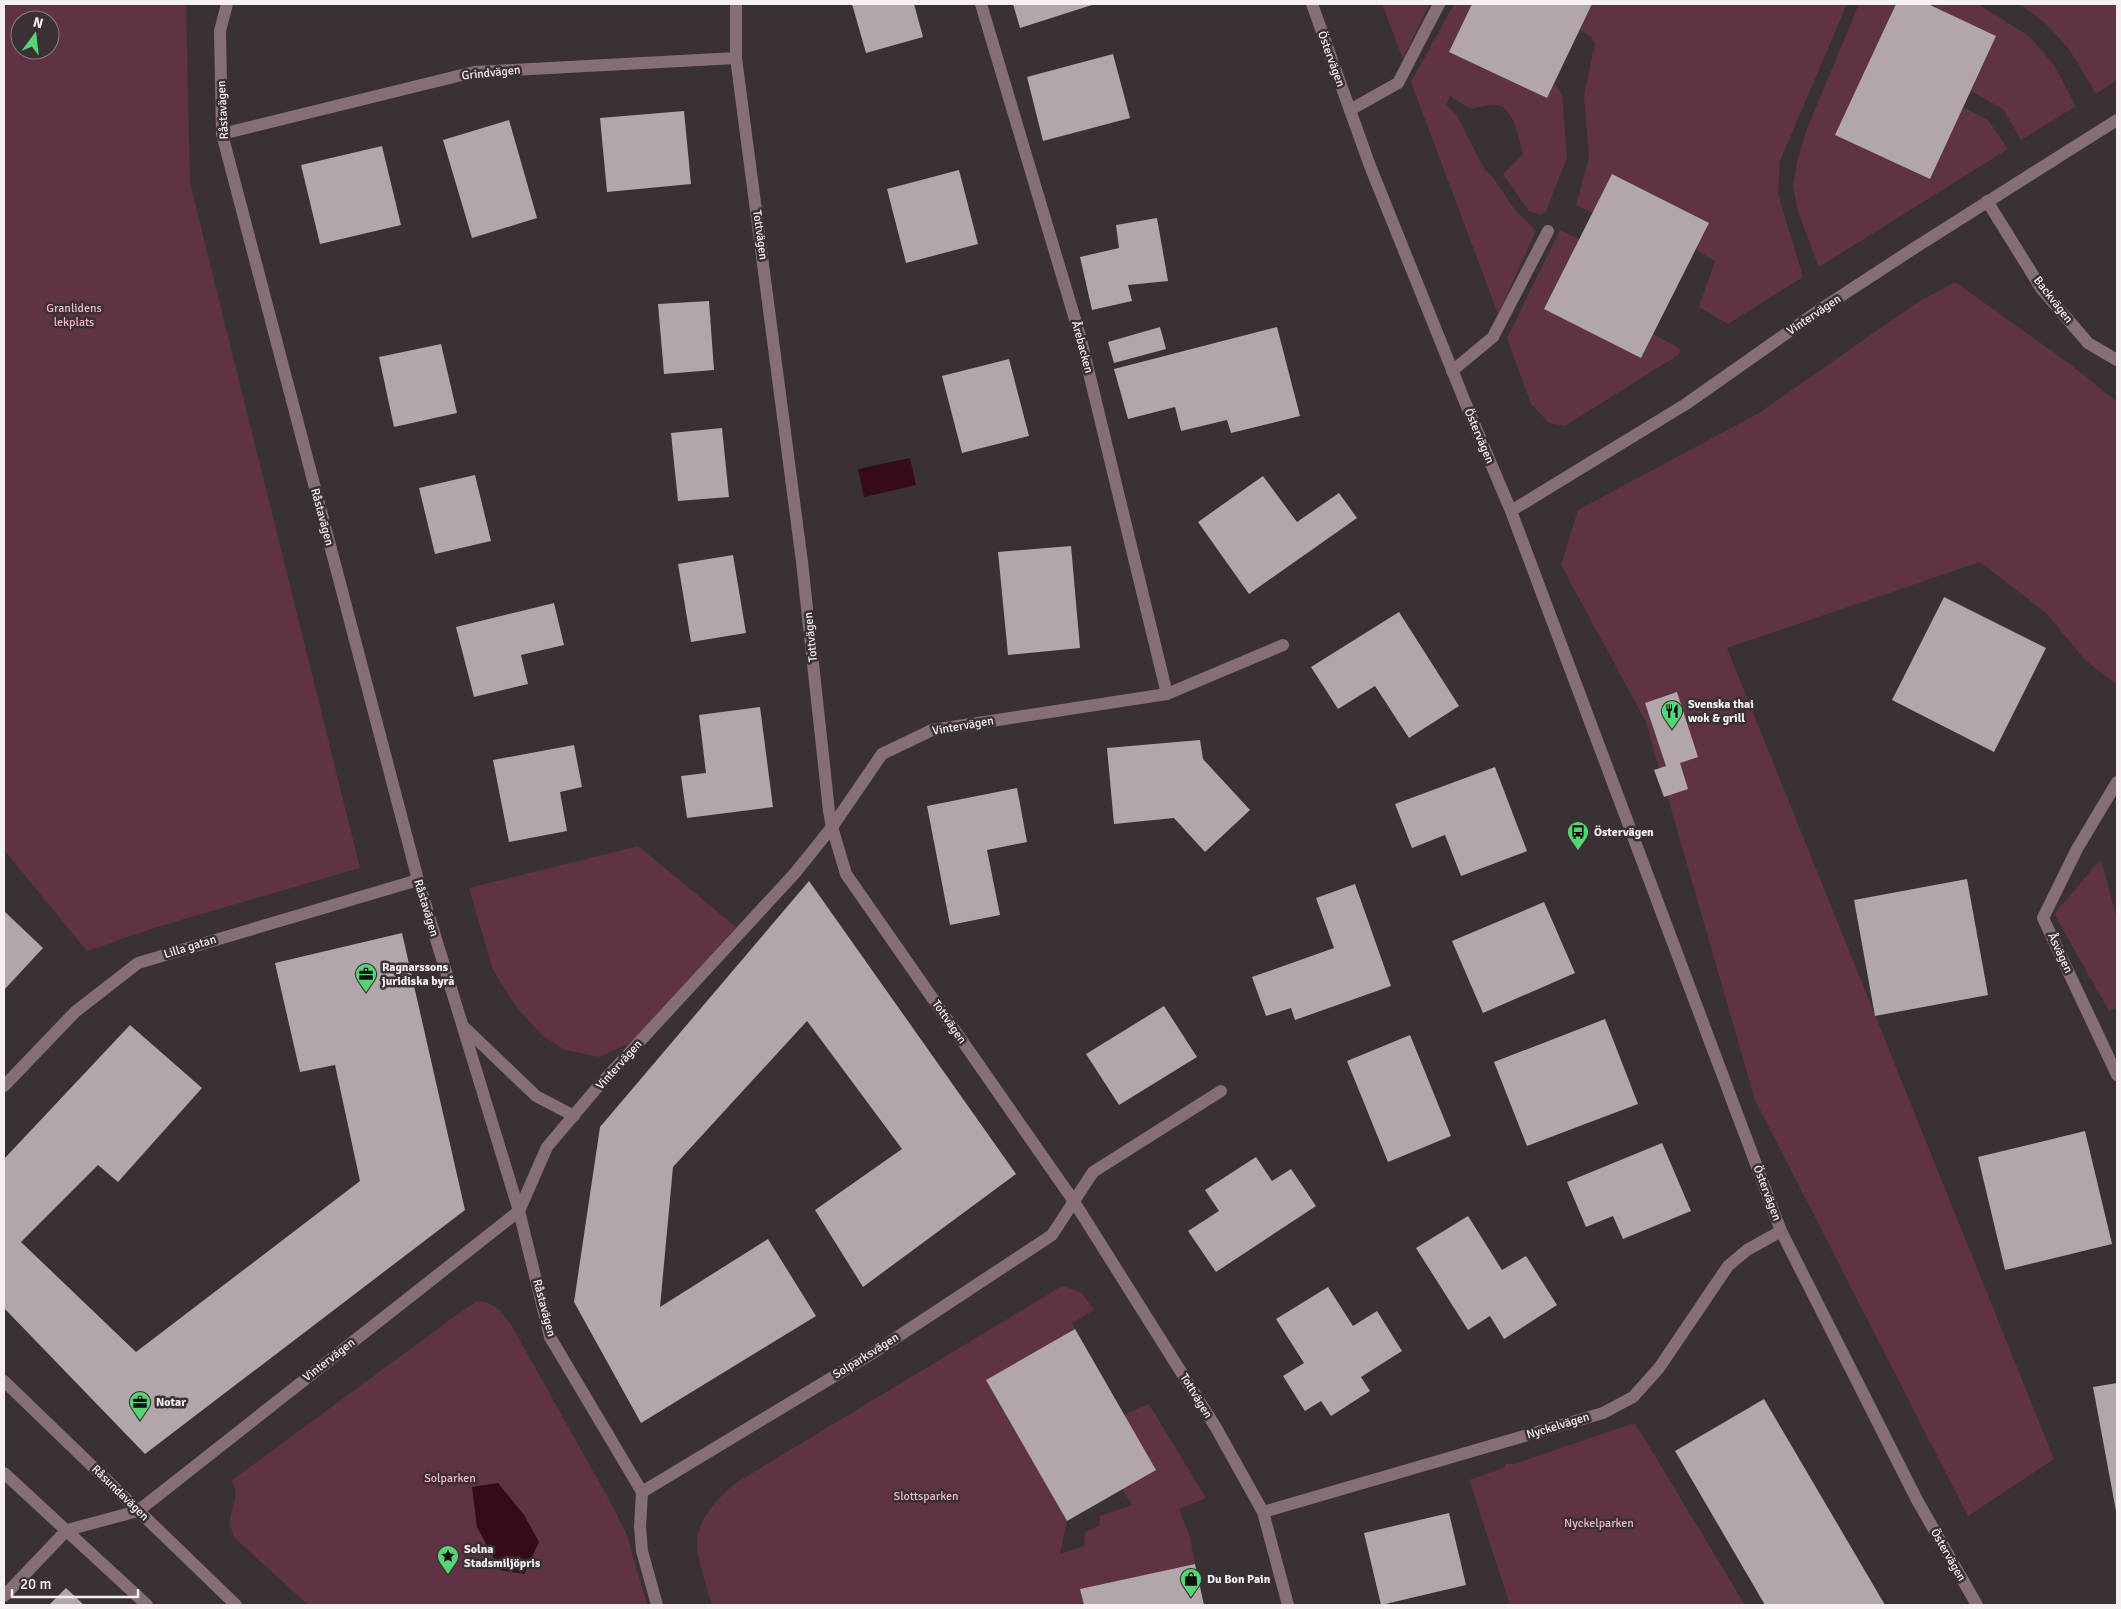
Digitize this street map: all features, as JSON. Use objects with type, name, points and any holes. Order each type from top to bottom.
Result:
[{"type":"street","name":"Råstavägen","points":[[227,4],[220,30],[222,134],[418,880],[519,1211],[550,1336],[642,1492]]},
{"type":"street","name":"Tottvägen","points":[[736,4],[736,58],[802,562],[832,827],[846,874],[1073,1200],[1215,1426],[1263,1512],[1288,1605]]},
{"type":"street","name":"Årebacken","points":[[981,4],[1080,336],[1167,694]]},
{"type":"street","name":"Östervägen","points":[[1312,4],[1370,166],[1452,371],[1511,510],[1781,1231],[1917,1500],[1977,1605]]},
{"type":"street","points":[[1350,110],[1398,83],[1439,4]]},
{"type":"street","name":"Grindvägen","points":[[222,134],[474,72],[736,58]]},
{"type":"street","name":"Vintervägen","points":[[1511,510],[1686,404],[1821,309],[1987,201],[2117,120]]},
{"type":"street","name":"Backvägen","points":[[1987,201],[2040,288],[2088,343],[2117,360]]},
{"type":"street","points":[[1452,371],[1493,337],[1548,231]]},
{"type":"street","name":"Vintervägen","points":[[66,1530],[138,1511],[519,1211],[547,1147],[795,873],[832,827],[882,754],[929,730],[1167,694],[1284,645]]},
{"type":"street","name":"Åsvägen","points":[[2117,782],[2077,849],[2043,918],[2117,1075]]},
{"type":"street","name":"Lilla gatan","points":[[4,1086],[75,1012],[138,963],[418,880]]},
{"type":"street","name":"Råstavägen","points":[[462,1025],[536,1096],[574,1116]]},
{"type":"street","points":[[1073,1200],[1093,1172],[1221,1091]]},
{"type":"street","name":"Solparksvägen","points":[[642,1492],[876,1350],[1052,1234],[1073,1200]]},
{"type":"street","name":"Nyckelvägen","points":[[1263,1512],[1603,1413],[1633,1398],[1659,1368],[1728,1266],[1747,1250],[1781,1231]]},
{"type":"street","name":"Råsundavägen","points":[[4,1380],[236,1605]]},
{"type":"street","points":[[4,1473],[147,1605]]},
{"type":"street","points":[[642,1492],[640,1527],[642,1550],[657,1605]]},
{"type":"street","points":[[4,1596],[66,1530]]},
{"type":"green space","name":"Granlidens lekplats","points":[[4,4],[186,4],[190,183],[360,868],[157,927],[87,951],[4,850]]},
{"type":"green space","points":[[1382,4],[1429,4],[1403,59]]},
{"type":"green space","points":[[1454,4],[1472,4],[1450,52],[1547,98],[1554,83],[1562,94],[1567,158],[1546,211],[1541,215],[1529,211],[1503,174],[1523,154],[1514,123],[1506,110],[1500,106],[1493,105],[1470,109],[1450,96],[1446,105],[1457,116],[1485,170],[1492,176],[1515,210],[1536,231],[1498,314],[1411,82]]},
{"type":"green space","points":[[1592,4],[1847,4],[1780,161],[1778,194],[1803,277],[1728,324],[1699,307],[1715,261],[1696,250],[1709,223],[1613,174],[1593,213],[1576,205],[1589,158],[1584,95],[1595,44],[1591,37],[1580,30]]},
{"type":"green space","points":[[1859,4],[1896,4],[1836,135],[1930,179],[1963,107],[1988,120],[2008,149],[1819,267],[1798,212],[1793,186],[1806,131]]},
{"type":"green space","points":[[1928,4],[1978,4],[2029,36],[2054,65],[2076,106],[2021,140],[2003,109],[1971,91],[1996,36]]},
{"type":"green space","points":[[2020,4],[2117,5],[2117,80],[2096,94],[2069,49],[2045,23]]},
{"type":"green space","points":[[1560,230],[1580,240],[1545,309],[1641,358],[1653,334],[1681,349],[1678,355],[1565,426],[1549,423],[1531,404],[1507,338]]},
{"type":"green space","points":[[1955,282],[2070,364],[2117,402],[2117,685],[2085,660],[2045,612],[1980,562],[1727,648],[2054,1459],[1968,1516],[1755,1100],[1646,722],[1561,565],[1578,510],[1759,413],[1918,302]]},
{"type":"green space","points":[[638,846],[736,927],[638,1039],[600,1057],[565,1050],[543,1036],[517,1008],[493,970],[469,888]]},
{"type":"green space","points":[[2101,859],[2117,920],[2117,1008],[2109,1011],[2054,914]]},
{"type":"green space","name":"Slottsparken","points":[[1062,1286],[1081,1292],[1094,1310],[1072,1323],[1075,1329],[986,1380],[1067,1521],[1060,1554],[1084,1546],[1085,1532],[1099,1526],[1100,1516],[1132,1505],[1122,1489],[1124,1415],[1149,1404],[1206,1498],[1179,1509],[1190,1537],[1195,1564],[1081,1589],[1084,1605],[712,1605],[699,1558],[698,1536],[700,1527],[709,1511],[734,1484]]},
{"type":"green space","name":"Solparken","points":[[477,1301],[489,1303],[501,1312],[512,1326],[627,1535],[647,1605],[308,1605],[234,1537],[230,1520],[235,1491],[231,1481]]},
{"type":"green space","name":"Nyckelparken","points":[[1635,1423],[1745,1605],[1510,1605],[1469,1480],[1504,1468],[1506,1464],[1514,1464]]},
{"type":"shaded area","points":[[910,458],[916,485],[864,497],[858,469]]},
{"type":"shaded area","points":[[498,1483],[524,1515],[539,1542],[524,1574],[500,1570],[477,1527],[472,1487]]},
{"type":"building","points":[[852,4],[914,4],[923,37],[866,53]]},
{"type":"building","points":[[1013,4],[1095,4],[1020,28]]},
{"type":"building","points":[[1472,4],[1592,4],[1547,98],[1449,52]]},
{"type":"building","points":[[1896,4],[1928,4],[1996,36],[1930,179],[1835,135]]},
{"type":"building","points":[[1113,54],[1130,118],[1043,141],[1027,77]]},
{"type":"building","points":[[684,111],[691,184],[607,192],[600,118]]},
{"type":"building","points":[[509,120],[537,218],[472,238],[443,140]]},
{"type":"building","points":[[382,146],[401,225],[320,244],[301,165]]},
{"type":"building","points":[[959,170],[978,244],[906,263],[887,189]]},
{"type":"building","points":[[1612,174],[1709,223],[1641,358],[1544,309]]},
{"type":"building","points":[[1157,218],[1168,281],[1128,285],[1132,301],[1092,310],[1080,257],[1119,248],[1116,225]]},
{"type":"building","points":[[709,301],[714,370],[664,374],[658,304]]},
{"type":"building","points":[[1160,327],[1166,349],[1114,363],[1108,342]]},
{"type":"building","points":[[1277,327],[1300,416],[1231,433],[1227,420],[1181,431],[1175,407],[1128,419],[1114,369]]},
{"type":"building","points":[[441,344],[457,413],[394,427],[379,357]]},
{"type":"building","points":[[1009,359],[1029,436],[962,453],[942,376]]},
{"type":"building","points":[[722,428],[729,497],[678,501],[671,433]]},
{"type":"building","points":[[475,475],[491,541],[435,554],[419,488]]},
{"type":"building","points":[[1263,476],[1297,522],[1339,493],[1357,518],[1249,594],[1198,522]]},
{"type":"building","points":[[1071,546],[1080,648],[1008,655],[998,552]]},
{"type":"building","points":[[733,555],[746,633],[691,642],[678,564]]},
{"type":"building","points":[[1944,597],[2046,648],[1994,752],[1892,700]]},
{"type":"building","points":[[554,603],[564,645],[521,655],[528,684],[474,697],[456,627]]},
{"type":"building","points":[[1399,612],[1459,706],[1409,738],[1375,686],[1338,709],[1311,667]]},
{"type":"building","name":"Svenska thai wok & grill","points":[[1677,692],[1698,757],[1680,763],[1688,789],[1664,797],[1654,770],[1666,766],[1645,703]]},
{"type":"building","points":[[760,707],[773,807],[687,818],[681,776],[706,773],[699,715]]},
{"type":"building","points":[[1200,740],[1203,759],[1250,810],[1205,852],[1174,818],[1114,824],[1107,748]]},
{"type":"building","points":[[574,745],[582,787],[560,792],[567,831],[509,842],[493,760]]},
{"type":"building","points":[[1495,767],[1527,851],[1461,876],[1445,835],[1412,848],[1395,804]]},
{"type":"building","points":[[1017,788],[1027,842],[987,850],[1000,915],[950,925],[927,806]]},
{"type":"building","points":[[1967,879],[1988,995],[1875,1016],[1854,900]]},
{"type":"building","points":[[809,881],[1016,1174],[863,1287],[815,1210],[902,1149],[807,1021],[673,1167],[660,1307],[768,1239],[816,1316],[641,1423],[574,1302],[600,1127]]},
{"type":"building","points":[[1355,884],[1391,986],[1295,1020],[1291,1008],[1266,1016],[1252,977],[1334,948],[1316,898]]},
{"type":"building","points":[[1544,902],[1575,973],[1483,1013],[1452,941]]},
{"type":"building","points":[[4,911],[43,948],[4,990]]},
{"type":"building","points":[[402,933],[465,1210],[145,1454],[4,1308],[4,1159],[130,1025],[202,1088],[118,1182],[98,1165],[21,1242],[136,1352],[360,1181],[335,1065],[300,1072],[275,963]]},
{"type":"building","points":[[1164,1006],[1197,1057],[1119,1105],[1086,1054]]},
{"type":"building","points":[[1605,1019],[1638,1104],[1527,1146],[1494,1062]]},
{"type":"building","points":[[1410,1035],[1451,1136],[1388,1162],[1347,1061]]},
{"type":"building","points":[[2085,1131],[2112,1244],[2005,1270],[1978,1157]]},
{"type":"building","points":[[1662,1143],[1691,1211],[1623,1239],[1613,1216],[1586,1227],[1567,1182]]},
{"type":"building","points":[[1256,1157],[1272,1181],[1291,1169],[1316,1206],[1216,1272],[1188,1231],[1219,1211],[1205,1190]]},
{"type":"building","points":[[1468,1216],[1502,1270],[1526,1256],[1557,1305],[1504,1339],[1490,1316],[1468,1330],[1416,1248]]},
{"type":"building","points":[[1328,1287],[1353,1326],[1377,1311],[1402,1351],[1361,1377],[1370,1391],[1331,1416],[1321,1401],[1305,1411],[1283,1376],[1304,1363],[1276,1319]]},
{"type":"building","points":[[1075,1329],[1156,1470],[1067,1521],[986,1380]]},
{"type":"building","points":[[2117,1383],[2117,1511],[2116,1511],[2093,1387]]},
{"type":"building","points":[[1764,1399],[1885,1605],[1765,1605],[1675,1451]]},
{"type":"building","points":[[1449,1513],[1466,1585],[1381,1605],[1364,1533]]},
{"type":"building","points":[[1195,1564],[1204,1605],[1084,1605],[1080,1589]]},
{"type":"building","points":[[66,1588],[84,1605],[49,1605]]},
{"type":"place","name":"Svenska thai wok & grill","points":[[1672,730]]},
{"type":"place","name":"Östervägen","points":[[1578,851]]},
{"type":"place","name":"Ragnarssons juridiska byrå","points":[[366,993]]},
{"type":"place","name":"Notar","points":[[140,1421]]},
{"type":"place","name":"Solna Stadsmiljöpris","points":[[448,1575]]},
{"type":"place","name":"Du Bon Pain","points":[[1191,1598]]}]
